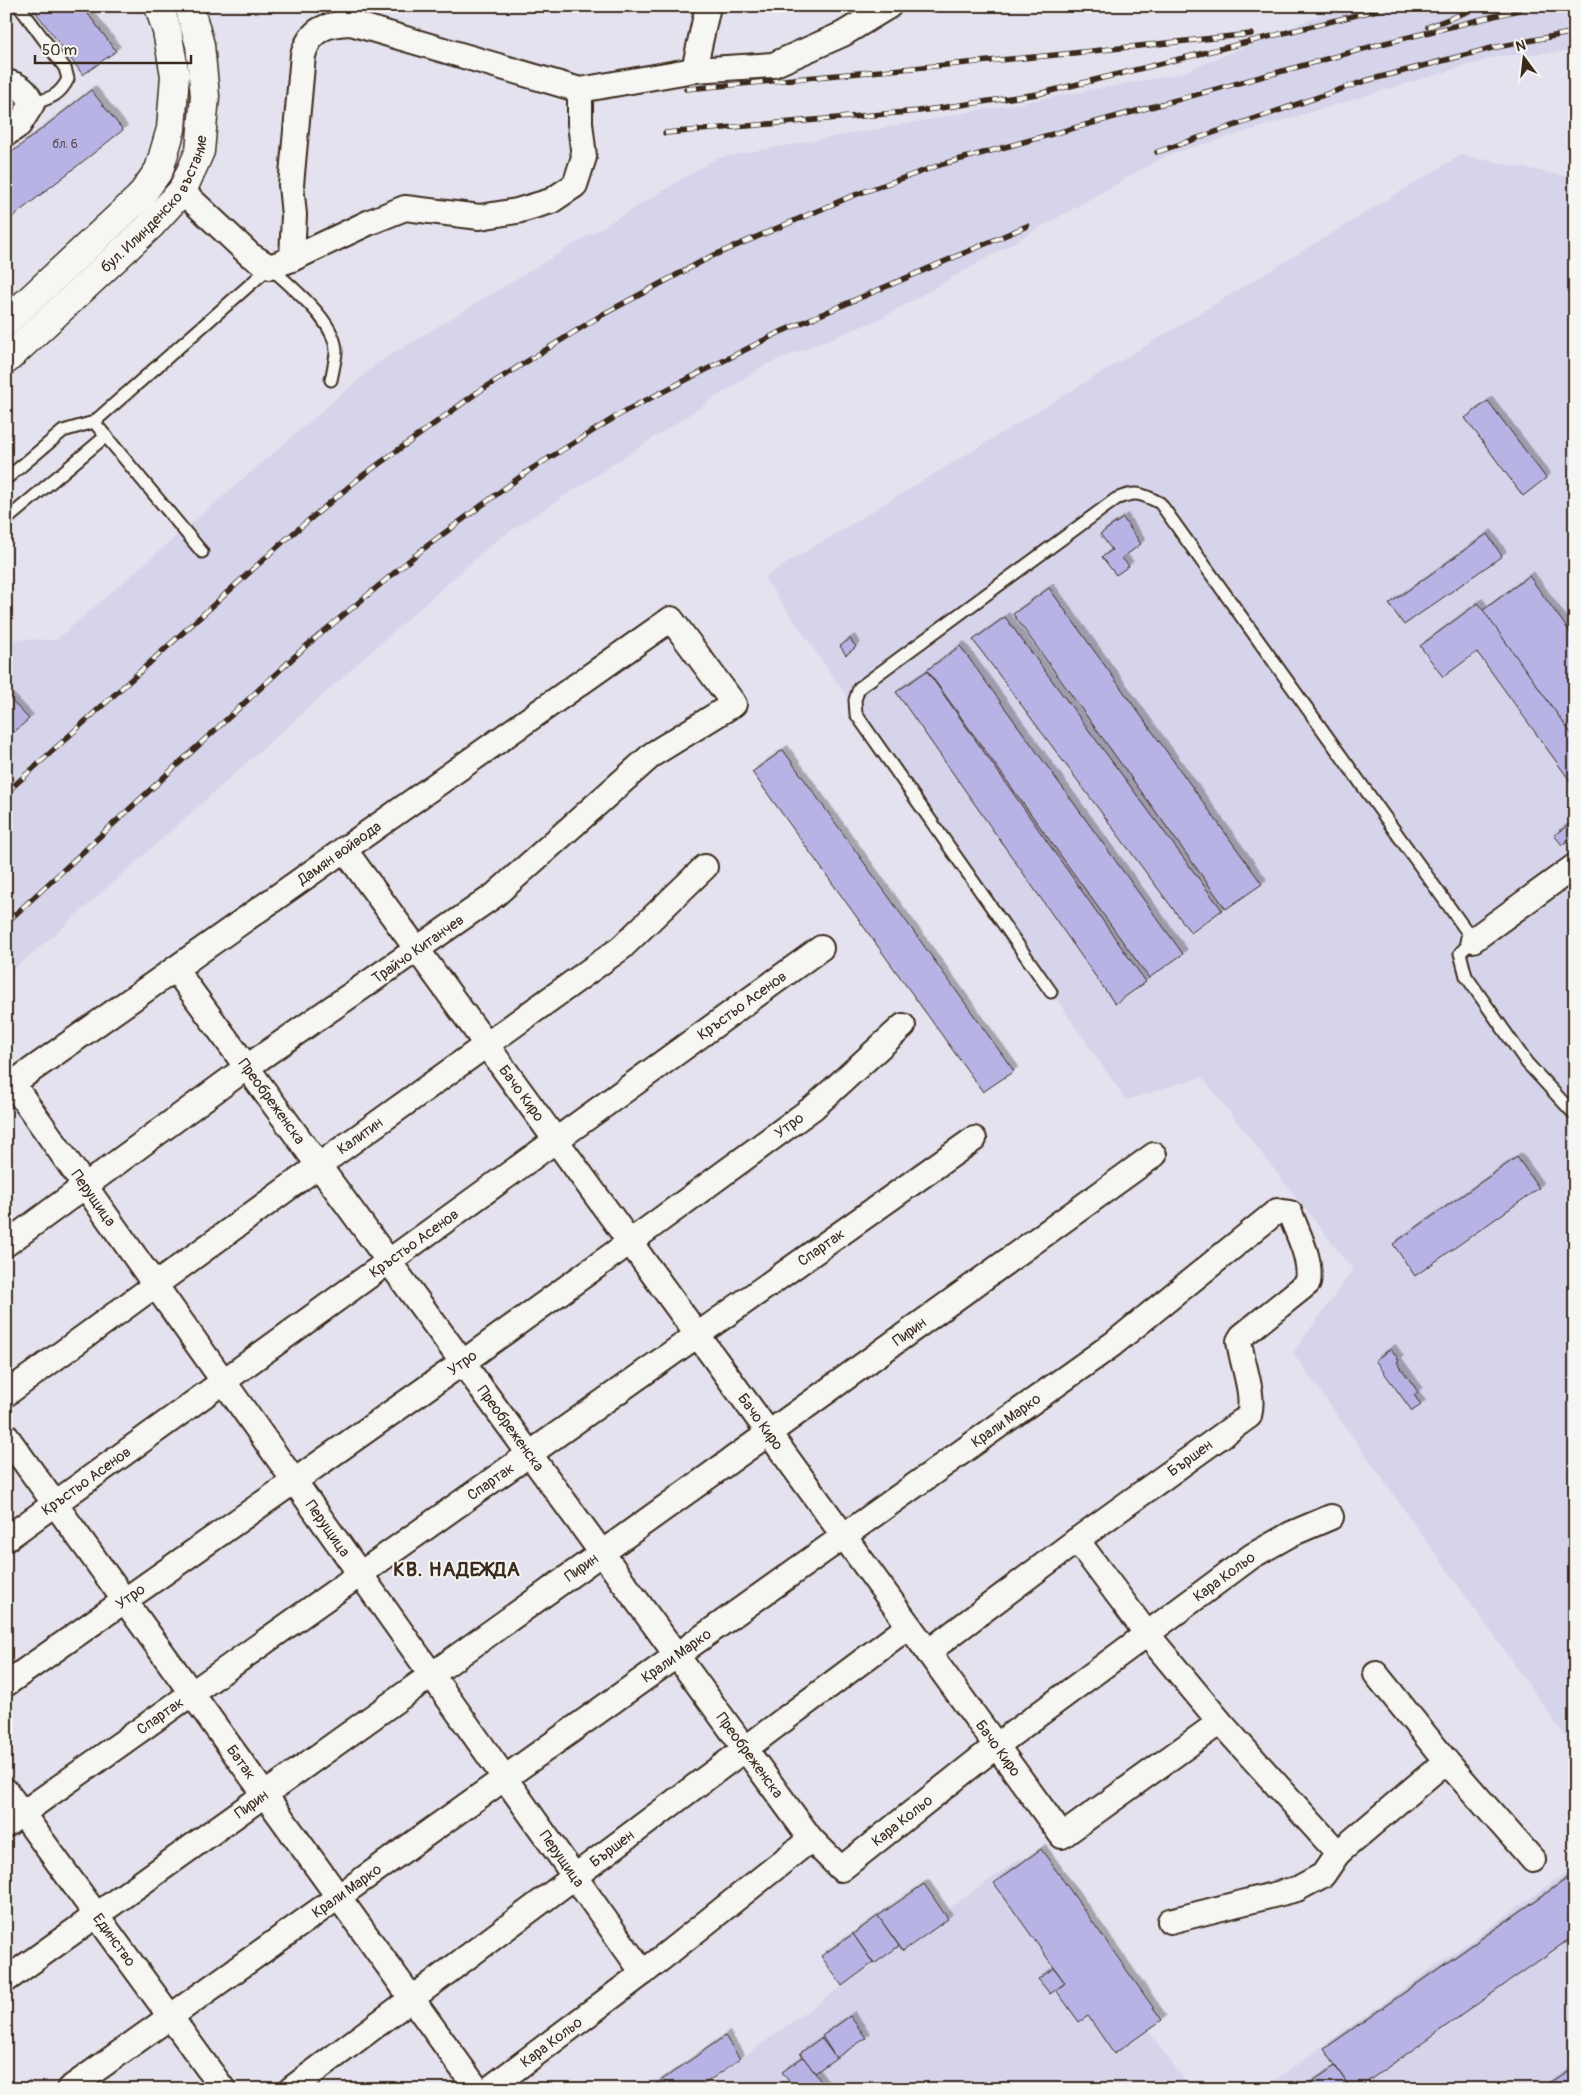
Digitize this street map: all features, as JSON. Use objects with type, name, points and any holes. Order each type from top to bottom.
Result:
[{"type":"main road","name":"бул. Илинденско въстание","points":[[6,322],[140,198],[159,170],[171,129],[175,75],[167,31],[158,6]]},
{"type":"main road","name":"бул. Илинденско въстание","points":[[6,360],[150,226],[182,191],[200,151],[205,96],[200,44],[189,6]]},
{"type":"street","points":[[694,70],[708,6]]},
{"type":"street","points":[[281,263],[294,215],[291,185],[303,55],[307,44],[317,30],[334,24],[351,23],[580,90],[694,70],[773,65],[843,34],[888,6]]},
{"type":"street","points":[[6,82],[17,84],[28,93],[32,104],[19,125],[6,134]]},
{"type":"street","points":[[182,191],[250,255],[281,263],[405,208],[480,216],[517,211],[551,201],[575,185],[584,157],[580,123],[580,90]]},
{"type":"street","name":"Дамян войвода","points":[[9,1085],[671,619]]},
{"type":"street","name":"Трайчо Китанчев","points":[[6,1244],[247,1067],[495,896],[653,754],[734,704],[671,619]]},
{"type":"street","name":"Бачо Киро","points":[[344,849],[1062,1836],[1220,1722]]},
{"type":"street","points":[[1473,940],[1575,866]]},
{"type":"street","name":"Калитин","points":[[6,1394],[621,948],[705,867]]},
{"type":"street","name":"Кръстьо Асенов","points":[[6,1540],[821,948]]},
{"type":"street","name":"Преобреженска","points":[[175,969],[811,1839]]},
{"type":"street","name":"Утро","points":[[6,1684],[124,1599],[462,1363],[630,1242],[814,1106],[903,1026]]},
{"type":"street","name":"Перущица","points":[[9,1085],[85,1185],[644,1973]]},
{"type":"street","name":"Спартак","points":[[14,1819],[974,1140]]},
{"type":"street","name":"Пирин","points":[[6,1980],[1154,1155]]},
{"type":"street","name":"Бършен","points":[[928,1652],[1077,1540],[1249,1416],[1251,1408],[1250,1397],[1239,1341],[1242,1336],[1308,1283],[1310,1272],[1290,1213],[1283,1210],[1277,1211]]},
{"type":"street","name":"Крали Марко","points":[[68,2089],[1113,1344],[1277,1211]]},
{"type":"street","name":"Батак","points":[[6,1436],[477,2089]]},
{"type":"street","name":"Кара Кольо","points":[[490,2089],[644,1973],[811,1839],[841,1869],[996,1746],[1252,1556],[1291,1534],[1331,1517]]},
{"type":"street","points":[[1077,1540],[1147,1634],[1220,1722],[1338,1853]]},
{"type":"street","name":"Бършен","points":[[291,2089],[908,1626]]},
{"type":"street","points":[[1376,1674],[1446,1761],[1533,1860]]},
{"type":"street","points":[[1170,1921],[1297,1889],[1323,1875],[1338,1853],[1446,1761]]},
{"type":"street","name":"Единство","points":[[6,1791],[14,1819],[96,1915],[222,2089]]},
{"type":"lane","points":[[19,6],[65,68],[68,79],[62,90],[32,104]]},
{"type":"lane","points":[[6,479],[63,430],[94,422],[281,263],[330,330],[336,351],[331,380]]},
{"type":"lane","points":[[94,422],[202,552]]},
{"type":"lane","points":[[6,520],[106,436]]},
{"type":"lane","points":[[1051,992],[856,714],[855,700],[859,688],[1116,499],[1132,493],[1144,495],[1160,503],[1473,940],[1460,953],[1466,976],[1527,1063],[1575,1115]]},
{"type":"shaded area","points":[[1342,6],[1575,6],[1575,51],[1499,56],[1167,155],[880,319],[765,365],[494,542],[52,937],[6,975],[6,639],[56,640],[379,362],[717,158],[1179,74]]},
{"type":"shaded area","points":[[1461,155],[1575,178],[1575,1750],[1293,1353],[1353,1270],[1202,1077],[1126,1100],[764,577]]},
{"type":"shaded area","points":[[1020,1858],[1191,2089],[699,2089]]},
{"type":"shaded area","points":[[1575,1866],[1575,2089],[1263,2089]]},
{"type":"building","points":[[31,6],[82,6],[116,51],[83,75]]},
{"type":"building","points":[[91,90],[123,130],[6,222],[6,157]]},
{"type":"building","points":[[1488,401],[1546,478],[1523,496],[1465,418]]},
{"type":"building","points":[[1123,518],[1141,544],[1122,558],[1129,566],[1116,575],[1102,557],[1112,550],[1100,534]]},
{"type":"building","points":[[1487,534],[1502,556],[1404,625],[1389,604]]},
{"type":"building","points":[[1529,576],[1575,639],[1575,739],[1482,611]]},
{"type":"building","points":[[1049,588],[1262,884],[1226,909],[1013,614]]},
{"type":"building","points":[[1478,603],[1575,739],[1575,779],[1571,782],[1477,652],[1443,677],[1420,646]]},
{"type":"building","points":[[1005,617],[1222,910],[1191,933],[973,640]]},
{"type":"building","points":[[850,639],[856,647],[846,655],[840,646]]},
{"type":"building","points":[[960,646],[1183,954],[1149,978],[927,670]]},
{"type":"building","points":[[927,671],[1146,982],[1115,1004],[896,692]]},
{"type":"building","points":[[6,695],[29,719],[6,739]]},
{"type":"building","points":[[783,750],[1014,1071],[983,1092],[752,772]]},
{"type":"building","points":[[1571,823],[1575,828],[1575,835],[1562,845],[1554,835]]},
{"type":"building","points":[[1517,1157],[1539,1188],[1415,1276],[1393,1244]]},
{"type":"building","points":[[1391,1349],[1399,1360],[1397,1362],[1418,1392],[1414,1395],[1421,1405],[1412,1411],[1375,1360]]},
{"type":"building","points":[[1041,1849],[1162,2020],[1114,2054],[1088,2016],[1079,2022],[1056,1990],[1065,1983],[994,1883]]},
{"type":"building","points":[[1575,1873],[1575,1935],[1357,2089],[1351,2089],[1324,2049]]},
{"type":"building","points":[[924,1884],[948,1919],[903,1951],[878,1916]]},
{"type":"building","points":[[878,1916],[899,1946],[874,1964],[853,1934]]},
{"type":"building","points":[[853,1934],[873,1963],[842,1986],[821,1956]]},
{"type":"building","points":[[1054,1968],[1065,1983],[1050,1994],[1038,1979]]},
{"type":"building","points":[[850,2016],[866,2038],[836,2058],[822,2036]]},
{"type":"building","points":[[725,2036],[740,2059],[697,2089],[649,2089]]},
{"type":"building","points":[[821,2038],[836,2058],[815,2073],[800,2053]]},
{"type":"building","points":[[803,2057],[826,2089],[795,2089],[782,2072]]},
{"type":"building","points":[[1335,2066],[1351,2089],[1303,2088]]},
{"type":"building","points":[[1567,2071],[1575,2082],[1575,2089],[1542,2088]]},
{"type":"railway","points":[[665,133],[919,111],[1038,94],[1393,6]]},
{"type":"railway","points":[[1428,27],[1482,6]]},
{"type":"railway","points":[[6,793],[284,541],[358,479],[478,392],[600,316],[710,257],[852,196],[943,164],[1381,44],[1535,6]]},
{"type":"railway","points":[[1157,152],[1365,81],[1492,48],[1575,32]]},
{"type":"railway","points":[[686,89],[1055,55],[1251,34]]},
{"type":"railway","points":[[6,923],[305,647],[423,549],[528,471],[627,410],[778,333],[1027,226]]},
{"type":"district","name":"КВ. НАДЕЖДА","points":[[457,1569]]}]
